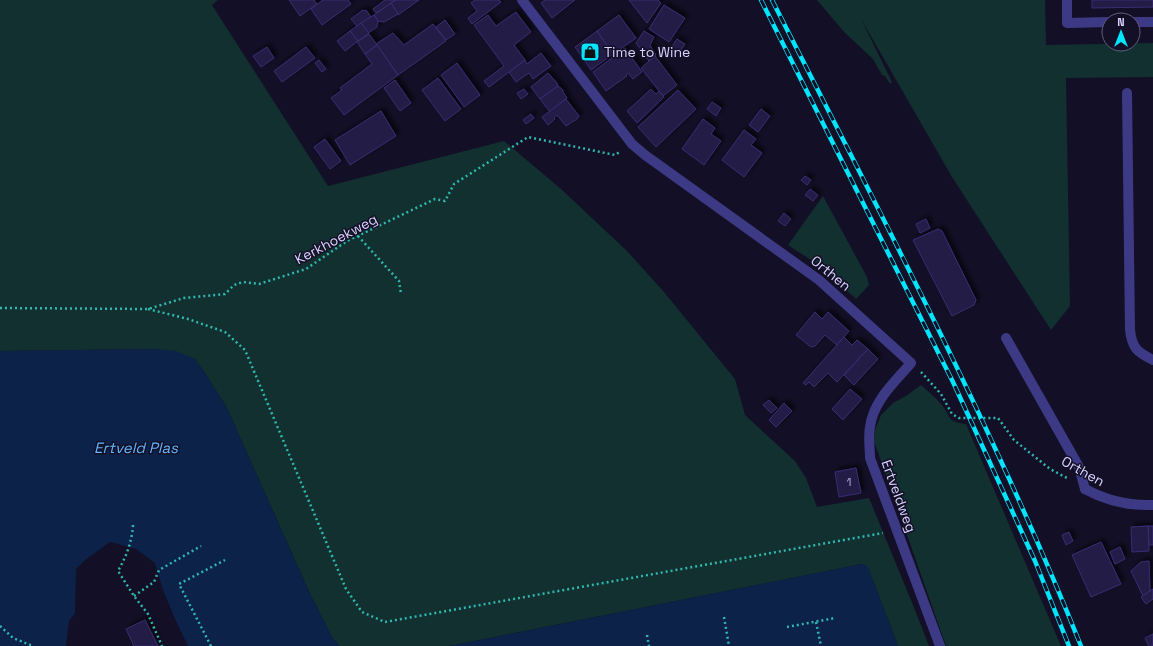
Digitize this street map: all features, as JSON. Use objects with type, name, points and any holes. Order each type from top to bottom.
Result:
[{"type":"street","name":"Orthen","points":[[522,0],[632,144],[645,155],[819,280],[911,363]]},
{"type":"street","points":[[1067,0],[1068,23],[1101,22]]},
{"type":"street","points":[[1141,22],[1153,22]]},
{"type":"street","points":[[1127,93],[1130,330],[1131,340],[1134,347],[1140,353],[1153,360]]},
{"type":"street","points":[[1006,338],[1079,467],[1085,489]]},
{"type":"street","name":"Ertveldweg","points":[[911,363],[880,400],[871,420],[869,432],[870,458],[940,646]]},
{"type":"street","name":"Orthen","points":[[1085,489],[1100,497],[1124,503],[1142,506],[1153,505]]},
{"type":"path","name":"Kerkhoekweg","points":[[0,308],[148,309],[184,298],[225,294],[234,286],[243,282],[260,284],[306,269],[358,236],[434,199],[445,201],[454,184],[528,137],[615,155],[632,144]]},
{"type":"path","points":[[358,236],[399,281],[401,294]]},
{"type":"path","points":[[148,309],[188,319],[225,332],[244,350],[346,589],[362,612],[385,622],[897,530]]},
{"type":"path","name":"Orthen","points":[[911,363],[934,385],[955,417],[998,418],[1010,435],[1050,469],[1085,489]]},
{"type":"path","points":[[133,525],[133,536],[118,571],[148,614],[162,646]]},
{"type":"path","points":[[134,596],[154,582],[159,570],[201,546]]},
{"type":"path","points":[[210,646],[179,584],[225,560]]},
{"type":"path","points":[[724,617],[729,646]]},
{"type":"path","points":[[787,627],[835,618]]},
{"type":"path","points":[[816,622],[821,646]]},
{"type":"path","points":[[0,626],[13,638],[33,646]]},
{"type":"path","points":[[646,634],[649,646]]},
{"type":"green space","points":[[0,0],[218,0],[212,5],[328,186],[504,141],[561,189],[627,251],[664,292],[735,379],[745,415],[795,461],[806,478],[817,507],[869,498],[929,646],[898,646],[869,570],[862,564],[450,646],[340,646],[333,639],[310,594],[226,406],[195,359],[157,349],[0,351]]},
{"type":"green space","points":[[817,0],[1045,0],[1046,45],[1101,44],[1101,52],[1141,52],[1141,43],[1153,43],[1153,77],[1066,78],[1070,306],[1051,330],[952,177],[861,19],[892,82],[890,84],[885,76],[882,75],[873,59],[845,33]]},
{"type":"green space","points":[[823,196],[867,277],[869,285],[856,299],[820,266],[788,245]]},
{"type":"green space","points":[[921,385],[934,396],[952,420],[966,424],[1061,646],[946,646],[874,441],[875,430],[881,415],[893,403]]},
{"type":"water","name":"Ertveld Plas","points":[[157,349],[176,351],[195,359],[226,406],[310,594],[333,639],[340,646],[188,646],[163,590],[155,563],[136,549],[110,542],[84,561],[76,569],[75,613],[69,621],[66,646],[0,646],[0,351]]},
{"type":"water","points":[[862,564],[866,565],[869,570],[898,646],[450,646]]},
{"type":"building","points":[[289,0],[314,0],[317,4],[300,16]]},
{"type":"building","points":[[323,0],[348,0],[351,4],[322,25],[311,9]]},
{"type":"building","points":[[385,0],[396,0],[376,13],[373,9]]},
{"type":"building","points":[[396,0],[419,0],[398,15],[391,3]]},
{"type":"building","points":[[475,0],[499,0],[501,2],[472,24],[468,18],[477,11],[471,3]]},
{"type":"building","points":[[545,0],[575,0],[552,18],[541,3]]},
{"type":"building","points":[[629,0],[658,0],[661,3],[647,23]]},
{"type":"building","points":[[1092,0],[1153,0],[1153,7],[1092,8]]},
{"type":"building","points":[[391,3],[398,14],[384,22],[378,21],[374,15]]},
{"type":"building","points":[[664,5],[685,18],[669,42],[649,29]]},
{"type":"building","points":[[363,10],[366,10],[371,17],[357,26],[351,19]]},
{"type":"building","points":[[516,12],[531,32],[514,45],[525,60],[489,87],[484,81],[504,66],[474,25],[488,15],[496,26]]},
{"type":"building","points":[[374,15],[378,21],[377,27],[368,33],[361,23]]},
{"type":"building","points":[[619,15],[636,38],[613,54],[597,31]]},
{"type":"building","points":[[445,20],[455,34],[446,40],[436,27]]},
{"type":"building","points":[[361,23],[369,33],[358,41],[350,31]]},
{"type":"building","points":[[433,24],[446,41],[398,75],[376,44],[393,33],[404,45]]},
{"type":"building","points":[[350,31],[358,41],[345,51],[337,41]]},
{"type":"building","points":[[597,31],[613,54],[591,70],[575,47]]},
{"type":"building","points":[[644,31],[654,37],[650,45],[656,55],[649,61],[636,43]]},
{"type":"building","points":[[369,34],[377,45],[365,54],[357,42]]},
{"type":"building","points":[[677,39],[685,44],[679,53],[671,48]]},
{"type":"building","points":[[377,45],[398,75],[344,115],[331,98],[342,90],[340,88],[372,64],[365,54]]},
{"type":"building","points":[[267,47],[274,58],[261,67],[253,56]]},
{"type":"building","points":[[306,47],[315,58],[282,82],[274,71]]},
{"type":"building","points":[[625,48],[642,72],[633,79],[628,73],[626,75],[627,76],[606,91],[593,72]]},
{"type":"building","points":[[541,53],[551,66],[533,79],[529,73],[516,82],[509,72],[525,60],[527,64]]},
{"type":"building","points":[[655,56],[677,85],[663,96],[641,68]]},
{"type":"building","points":[[319,60],[326,69],[322,72],[315,63]]},
{"type":"building","points":[[457,63],[480,95],[464,107],[441,75]]},
{"type":"building","points":[[548,73],[558,86],[540,99],[531,87]]},
{"type":"building","points":[[438,78],[461,109],[445,121],[422,90]]},
{"type":"building","points":[[395,80],[411,103],[400,111],[384,88]]},
{"type":"building","points":[[558,86],[563,90],[567,98],[550,112],[540,99]]},
{"type":"building","points":[[524,89],[528,94],[521,99],[517,93]]},
{"type":"building","points":[[651,89],[656,94],[659,91],[664,97],[637,123],[627,111]]},
{"type":"building","points":[[678,90],[696,109],[656,147],[638,127]]},
{"type":"building","points":[[566,99],[579,116],[577,119],[566,126],[557,115],[548,125],[542,117]]},
{"type":"building","points":[[712,102],[721,108],[716,116],[707,109]]},
{"type":"building","points":[[761,109],[770,116],[758,132],[749,125]]},
{"type":"building","points":[[381,111],[396,136],[350,165],[335,140]]},
{"type":"building","points":[[531,114],[534,118],[526,124],[523,120]]},
{"type":"building","points":[[703,119],[715,128],[711,134],[721,141],[704,165],[682,149]]},
{"type":"building","points":[[744,130],[756,139],[751,145],[762,153],[744,177],[722,160]]},
{"type":"building","points":[[325,139],[341,161],[330,169],[314,147]]},
{"type":"building","points":[[805,176],[811,180],[807,185],[801,180]]},
{"type":"building","points":[[810,189],[818,195],[813,201],[805,195]]},
{"type":"building","points":[[784,213],[791,219],[785,226],[778,221]]},
{"type":"building","points":[[926,219],[930,228],[920,233],[916,224]]},
{"type":"building","points":[[938,229],[942,231],[976,300],[974,305],[952,316],[913,240]]},
{"type":"building","points":[[815,312],[822,319],[828,312],[849,331],[837,345],[825,335],[815,346],[811,347],[796,335]]},
{"type":"building","points":[[844,337],[852,345],[857,340],[868,349],[837,382],[828,373],[814,387],[809,382],[806,385],[803,383]]},
{"type":"building","points":[[868,349],[878,359],[854,385],[844,375]]},
{"type":"building","points":[[850,389],[862,399],[843,420],[832,409]]},
{"type":"building","points":[[769,400],[777,408],[771,413],[763,405]]},
{"type":"building","points":[[784,403],[792,411],[776,427],[769,420]]},
{"type":"building","points":[[856,468],[861,493],[839,497],[835,472]]},
{"type":"building","points":[[1148,526],[1153,526],[1153,545],[1149,545]]},
{"type":"building","points":[[1148,526],[1149,551],[1132,552],[1131,527]]},
{"type":"building","points":[[1069,532],[1073,541],[1066,545],[1062,535]]},
{"type":"building","points":[[1101,542],[1121,584],[1091,597],[1072,555]]},
{"type":"building","points":[[1120,547],[1125,559],[1115,564],[1110,552]]},
{"type":"building","points":[[1149,561],[1150,591],[1143,596],[1131,571],[1141,562]]},
{"type":"building","points":[[1153,589],[1153,599],[1146,604],[1141,597]]},
{"type":"building","points":[[145,620],[158,646],[134,646],[126,629]]},
{"type":"building","points":[[1153,634],[1153,646],[1149,646],[1145,638]]},
{"type":"railway","points":[[761,0],[953,382],[1035,561],[1069,646]]},
{"type":"railway","points":[[772,0],[894,239],[973,400],[1047,563],[1081,646]]},
{"type":"place","name":"Time to Wine","points":[[590,52]]}]
